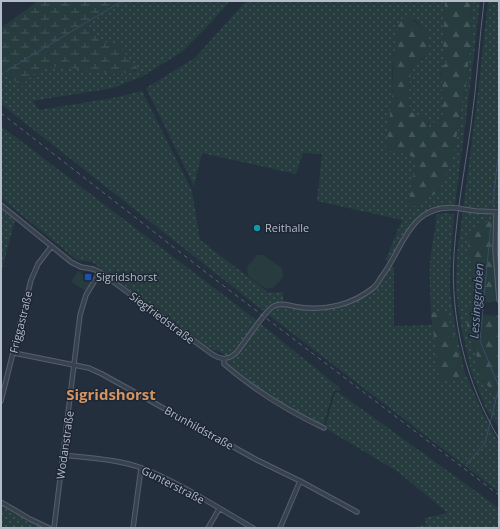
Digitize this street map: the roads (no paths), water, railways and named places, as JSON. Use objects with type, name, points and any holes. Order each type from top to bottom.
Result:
[{"type":"street","name":"Siegfriedstraße","points":[[1,205],[71,262],[81,267],[100,272],[217,358],[224,359],[224,364],[266,396],[298,416],[324,428]]},
{"type":"street","points":[[224,359],[232,357],[236,353],[266,313],[274,306],[283,304],[299,308],[320,308],[339,306],[358,298],[374,287],[390,266],[407,232],[416,221],[434,210],[447,207],[498,212],[495,250],[499,300]]},
{"type":"street","name":"Friggastraße","points":[[1,401],[31,280],[38,264],[51,247]]},
{"type":"street","name":"Wodanstraße","points":[[54,528],[80,315],[86,295],[100,272]]},
{"type":"street","name":"Brunhildstraße","points":[[14,353],[89,368],[102,374],[251,456],[357,512]]},
{"type":"street","name":"Gunterstraße","points":[[63,455],[115,462],[141,468],[168,480],[253,528]]},
{"type":"street","points":[[133,528],[141,468]]},
{"type":"street","points":[[280,528],[300,481]]},
{"type":"street","points":[[1,502],[30,520],[50,528]]},
{"type":"street","points":[[208,528],[219,509]]},
{"type":"waterway","points":[[6,71],[122,1]]},
{"type":"waterway","name":"Lessinggraben","points":[[493,204],[499,147]]},
{"type":"waterway","name":"Lessinggraben","points":[[467,464],[485,443],[499,387],[480,341],[491,223]]},
{"type":"tram line","points":[[484,1],[473,109],[457,221],[453,278],[458,326],[469,373],[477,396],[499,439]]},
{"type":"railway","points":[[1,113],[208,274],[499,495]]},
{"type":"place","name":"Reithalle","points":[[257,228]]},
{"type":"place","name":"Sigridshorst","points":[[88,277]]},
{"type":"district","name":"Sigridshorst","points":[[111,395]]}]
